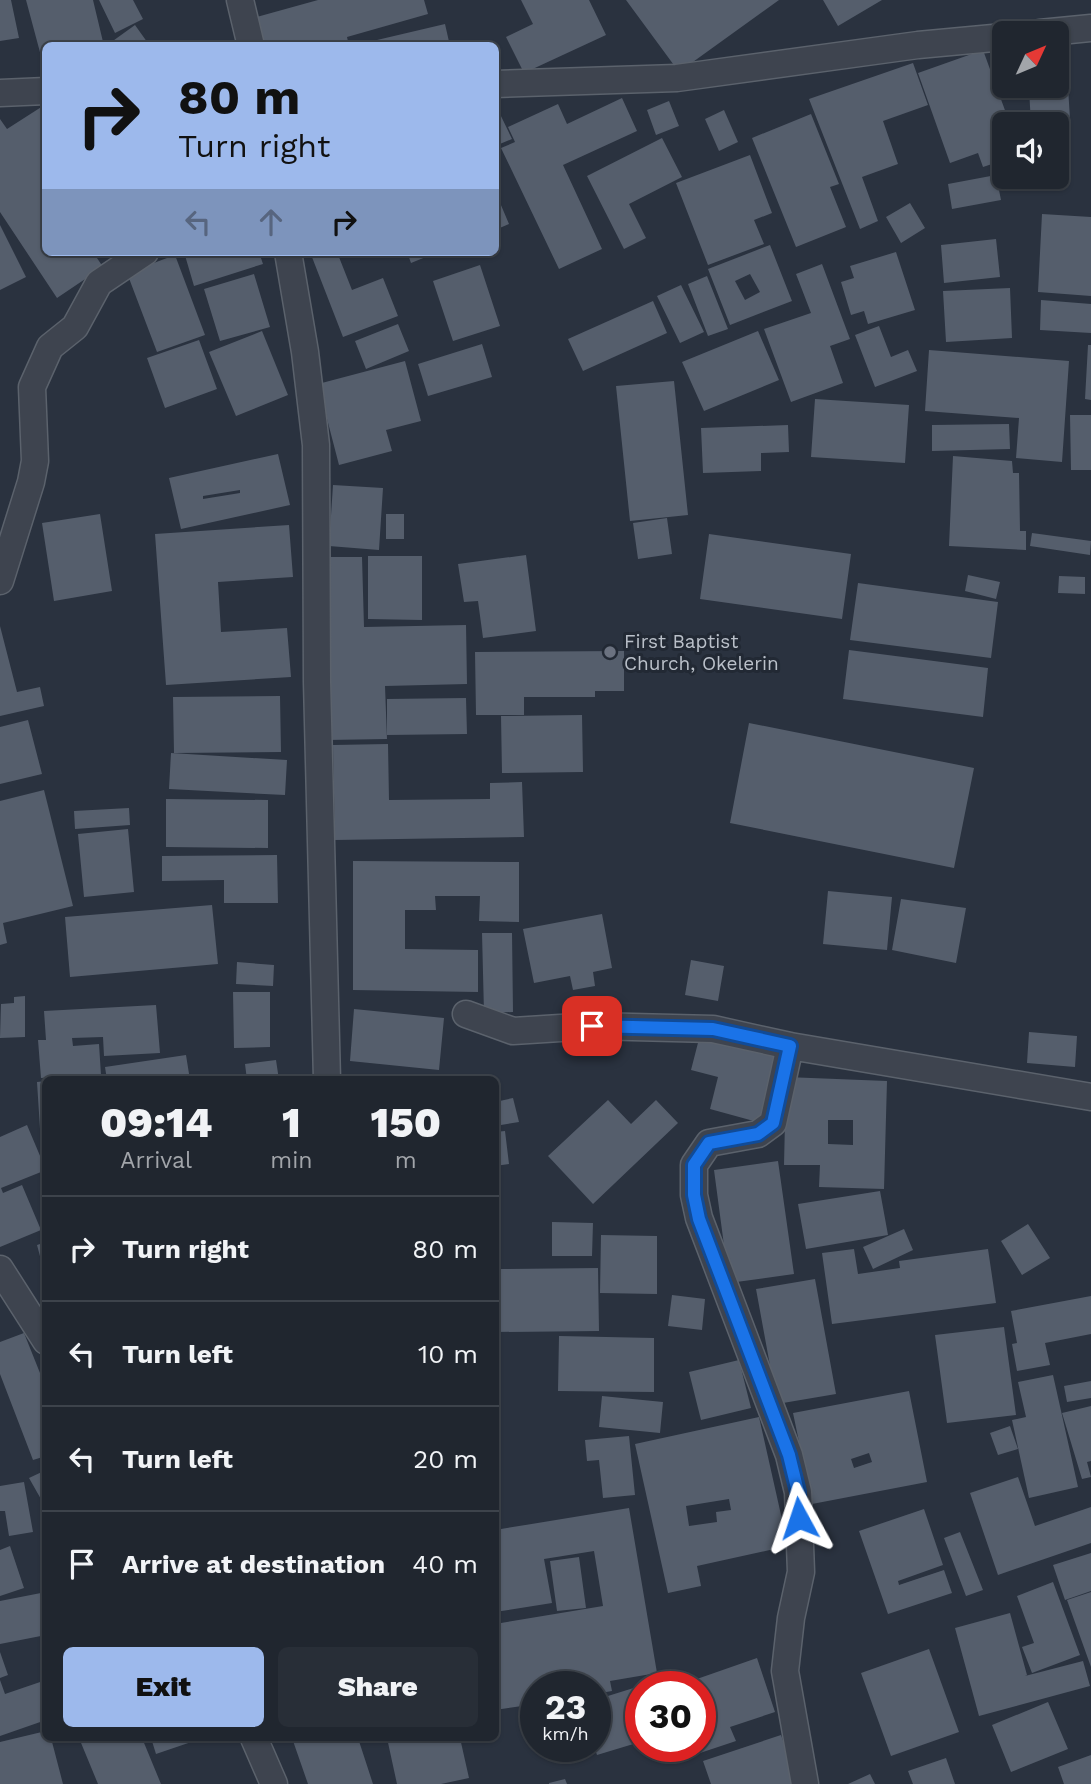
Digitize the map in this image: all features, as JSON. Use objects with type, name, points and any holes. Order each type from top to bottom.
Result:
[{"type":"street","points":[[240,0],[250,42]]},
{"type":"street","points":[[1069,31],[1091,29]]},
{"type":"street","points":[[499,84],[677,78],[918,45],[992,38]]},
{"type":"street","points":[[0,93],[42,91]]},
{"type":"street","points":[[0,582],[35,461],[32,387],[50,347],[75,327],[99,283],[139,256]]},
{"type":"street","points":[[289,256],[305,352],[316,444],[317,682],[327,1076]]},
{"type":"street","points":[[466,1014],[513,1031],[592,1026],[713,1029],[790,1046],[1091,1097]]},
{"type":"street","points":[[790,1046],[773,1123],[758,1134],[709,1143],[694,1165],[694,1195],[699,1219],[789,1455],[798,1492],[801,1572],[791,1618],[785,1671],[805,1784]]},
{"type":"street","points":[[0,1269],[42,1335]]},
{"type":"street","points":[[255,1741],[274,1784]]},
{"type":"building","points":[[0,0],[11,0],[19,38],[0,41]]},
{"type":"building","points":[[26,0],[93,0],[103,42],[42,42],[42,60]]},
{"type":"building","points":[[99,0],[133,0],[143,19],[115,33]]},
{"type":"building","points":[[318,0],[424,0],[428,14],[347,37],[348,42],[260,42],[253,18]]},
{"type":"building","points":[[521,0],[589,0],[606,35],[524,73],[506,37],[533,24]]},
{"type":"building","points":[[626,0],[779,0],[679,72]]},
{"type":"building","points":[[823,0],[882,0],[838,26]]},
{"type":"building","points":[[445,24],[449,42],[377,42]]},
{"type":"building","points":[[135,25],[147,42],[111,42]]},
{"type":"building","points":[[983,50],[992,75],[992,98],[1001,98],[1006,112],[992,112],[992,164],[983,167],[978,153],[950,163],[918,73]]},
{"type":"building","points":[[913,63],[928,105],[883,121],[898,164],[862,177],[878,221],[860,229],[809,99]]},
{"type":"building","points":[[622,98],[637,131],[563,165],[602,249],[559,269],[501,148],[515,142],[508,127],[558,104],[567,124]]},
{"type":"building","points":[[1030,98],[1069,98],[1071,135],[1069,112],[1030,112]]},
{"type":"building","points":[[669,101],[679,126],[656,135],[647,110]]},
{"type":"building","points":[[42,107],[42,256],[96,256],[103,267],[57,298],[0,212],[0,119],[7,129]]},
{"type":"building","points":[[724,110],[738,142],[719,151],[705,119]]},
{"type":"building","points":[[499,114],[512,139],[499,144]]},
{"type":"building","points":[[811,114],[839,184],[830,187],[846,227],[796,247],[752,138]]},
{"type":"building","points":[[662,138],[682,177],[629,204],[646,238],[624,249],[587,176]]},
{"type":"building","points":[[750,155],[772,213],[754,220],[764,244],[708,265],[676,183]]},
{"type":"building","points":[[992,176],[992,189],[999,189],[1001,200],[952,209],[948,184]]},
{"type":"building","points":[[499,200],[509,224],[499,228]]},
{"type":"building","points":[[910,203],[925,228],[901,243],[886,217]]},
{"type":"building","points":[[1042,214],[1091,217],[1091,296],[1038,292]]},
{"type":"building","points":[[0,225],[26,277],[0,290]]},
{"type":"building","points":[[996,239],[1000,277],[944,283],[941,245]]},
{"type":"building","points":[[770,245],[792,301],[730,325],[708,269]],"holes":[[[750,274],[760,292],[745,300],[735,281]]]},
{"type":"building","points":[[896,252],[915,310],[868,324],[864,311],[851,315],[841,282],[854,278],[850,266]]},
{"type":"building","points":[[175,256],[205,335],[157,352],[127,273]]},
{"type":"building","points":[[185,256],[260,256],[263,264],[194,286]]},
{"type":"building","points":[[312,256],[339,256],[352,290],[383,278],[398,316],[343,337]]},
{"type":"building","points":[[408,256],[428,256],[411,263]]},
{"type":"building","points":[[822,264],[850,339],[830,346],[843,383],[791,402],[764,329],[811,313],[796,274]]},
{"type":"building","points":[[480,265],[500,326],[453,341],[433,281]]},
{"type":"building","points":[[254,274],[270,327],[220,341],[204,289]]},
{"type":"building","points":[[707,276],[728,329],[708,336],[688,284]]},
{"type":"building","points":[[681,285],[704,332],[680,343],[657,296]]},
{"type":"building","points":[[1010,288],[1012,338],[946,342],[943,291]]},
{"type":"building","points":[[1041,300],[1091,304],[1091,333],[1040,330]]},
{"type":"building","points":[[653,301],[667,333],[583,371],[568,339]]},
{"type":"building","points":[[398,324],[409,351],[366,369],[355,341]]},
{"type":"building","points":[[879,326],[891,357],[908,350],[917,371],[875,387],[855,335]]},
{"type":"building","points":[[262,331],[288,395],[236,416],[209,352]]},
{"type":"building","points":[[758,331],[779,380],[704,411],[682,362]]},
{"type":"building","points":[[199,340],[217,389],[165,408],[147,358]]},
{"type":"building","points":[[482,344],[492,377],[428,396],[418,364]]},
{"type":"building","points":[[1088,345],[1091,345],[1091,400],[1085,399]]},
{"type":"building","points":[[929,350],[1069,361],[1062,462],[1016,458],[1019,418],[925,411]]},
{"type":"building","points":[[405,361],[421,421],[386,430],[392,451],[339,465],[318,384]]},
{"type":"building","points":[[674,381],[688,515],[630,521],[616,386]]},
{"type":"building","points":[[815,399],[909,405],[905,463],[811,457]]},
{"type":"building","points":[[1070,415],[1091,415],[1091,470],[1071,470]]},
{"type":"building","points":[[1009,424],[1010,449],[932,451],[932,425]]},
{"type":"building","points":[[788,425],[789,452],[761,453],[761,471],[703,473],[701,428]]},
{"type":"building","points":[[278,454],[290,505],[181,529],[169,478]],"holes":[[[240,490],[240,493],[203,499],[203,496]]]},
{"type":"building","points":[[953,456],[1012,461],[1013,473],[1019,473],[1020,531],[1026,531],[1026,550],[949,546]]},
{"type":"building","points":[[333,485],[383,488],[379,550],[329,546]]},
{"type":"building","points":[[100,514],[112,591],[54,601],[42,523]]},
{"type":"building","points":[[386,514],[404,514],[404,539],[386,539]]},
{"type":"building","points":[[667,518],[672,554],[638,559],[633,523]]},
{"type":"building","points":[[289,525],[293,577],[218,582],[221,632],[287,628],[291,677],[166,685],[155,534]]},
{"type":"building","points":[[1032,533],[1091,541],[1090,555],[1030,546]]},
{"type":"building","points":[[709,534],[851,554],[842,619],[700,599]]},
{"type":"building","points":[[526,555],[536,631],[483,638],[478,601],[464,602],[458,564]]},
{"type":"building","points":[[368,556],[422,556],[422,620],[368,619]]},
{"type":"building","points":[[326,557],[362,557],[364,627],[466,625],[467,684],[385,686],[387,739],[327,740]]},
{"type":"building","points":[[968,575],[1000,582],[996,599],[965,591]]},
{"type":"building","points":[[1059,576],[1085,577],[1085,594],[1058,593]]},
{"type":"building","points":[[858,583],[998,602],[991,658],[850,640]]},
{"type":"building","points":[[0,626],[17,692],[40,687],[44,706],[0,716]]},
{"type":"building","points":[[849,650],[988,668],[983,717],[843,699]]},
{"type":"building","points":[[624,651],[624,691],[595,691],[595,697],[524,697],[524,715],[476,715],[475,652]]},
{"type":"building","points":[[280,696],[281,752],[174,753],[173,697]]},
{"type":"building","points":[[466,698],[467,734],[387,735],[387,699]]},
{"type":"building","points":[[582,715],[583,772],[502,773],[501,716]]},
{"type":"building","points":[[28,720],[42,774],[0,784],[0,727]]},
{"type":"building","points":[[749,723],[974,768],[954,868],[730,823]]},
{"type":"building","points":[[388,744],[389,800],[490,799],[490,783],[522,782],[524,837],[335,840],[333,745]]},
{"type":"building","points":[[171,753],[287,760],[285,795],[169,789]]},
{"type":"building","points":[[44,790],[73,906],[3,923],[7,943],[0,945],[0,801]]},
{"type":"building","points":[[166,799],[268,800],[268,848],[166,847]]},
{"type":"building","points":[[129,808],[130,825],[75,829],[74,811]]},
{"type":"building","points":[[128,829],[134,892],[84,897],[78,834]]},
{"type":"building","points":[[277,855],[278,903],[224,903],[224,880],[162,881],[162,856]]},
{"type":"building","points":[[353,861],[519,862],[519,922],[479,921],[480,896],[435,896],[436,910],[405,910],[405,949],[478,950],[478,992],[353,990]]},
{"type":"building","points":[[828,891],[892,897],[887,950],[823,944]]},
{"type":"building","points":[[901,899],[966,908],[956,963],[892,950]]},
{"type":"building","points":[[212,905],[218,964],[70,977],[65,917]]},
{"type":"building","points":[[602,914],[612,968],[593,972],[595,986],[573,990],[570,976],[534,983],[523,929]]},
{"type":"building","points":[[482,933],[512,933],[513,1012],[484,1013]]},
{"type":"building","points":[[691,960],[724,966],[718,1001],[685,995]]},
{"type":"building","points":[[237,962],[274,965],[273,986],[236,984]]},
{"type":"building","points":[[233,992],[270,992],[270,1047],[234,1048]]},
{"type":"building","points":[[25,996],[25,1037],[0,1038],[1,1004],[14,1003],[14,997]]},
{"type":"building","points":[[156,1005],[160,1053],[104,1056],[103,1037],[72,1038],[73,1046],[99,1044],[101,1075],[41,1078],[38,1040],[46,1040],[44,1011]]},
{"type":"building","points":[[354,1009],[444,1018],[439,1070],[350,1061]]},
{"type":"building","points":[[1029,1032],[1077,1036],[1075,1067],[1027,1063]]},
{"type":"building","points":[[700,1035],[778,1056],[761,1123],[710,1109],[718,1077],[691,1070]]},
{"type":"building","points":[[186,1055],[189,1076],[106,1076],[105,1067]]},
{"type":"building","points":[[276,1060],[278,1076],[246,1076],[245,1064]]},
{"type":"building","points":[[786,1077],[887,1081],[884,1189],[819,1187],[820,1165],[784,1165]],"holes":[[[828,1120],[853,1120],[853,1145],[828,1144]]]},
{"type":"building","points":[[42,1081],[42,1129],[40,1129],[37,1082]]},
{"type":"building","points":[[513,1098],[519,1122],[499,1125],[499,1101]]},
{"type":"building","points":[[608,1100],[631,1124],[656,1100],[678,1123],[593,1204],[548,1156]]},
{"type":"building","points":[[27,1125],[42,1161],[42,1172],[1,1188],[3,1193],[22,1185],[41,1230],[0,1247],[0,1137]]},
{"type":"building","points":[[505,1131],[509,1164],[499,1165],[499,1132]]},
{"type":"building","points":[[778,1161],[794,1274],[729,1283],[714,1170]]},
{"type":"building","points":[[880,1191],[888,1235],[806,1249],[798,1204]]},
{"type":"building","points":[[552,1222],[593,1223],[592,1256],[552,1256]]},
{"type":"building","points":[[1028,1224],[1050,1258],[1022,1275],[1001,1241]]},
{"type":"building","points":[[904,1229],[913,1250],[873,1269],[863,1247]]},
{"type":"building","points":[[601,1235],[657,1236],[657,1294],[600,1293]]},
{"type":"building","points":[[42,1243],[42,1264],[37,1245]]},
{"type":"building","points":[[854,1249],[858,1274],[900,1268],[899,1261],[988,1249],[996,1303],[832,1324],[822,1253]]},
{"type":"building","points":[[598,1268],[599,1331],[499,1332],[499,1269]]},
{"type":"building","points":[[815,1279],[836,1394],[777,1404],[756,1289]]},
{"type":"building","points":[[672,1295],[705,1299],[702,1330],[668,1326]]},
{"type":"building","points":[[1091,1296],[1091,1334],[1045,1343],[1050,1365],[1017,1371],[1012,1344],[1017,1343],[1011,1311]]},
{"type":"building","points":[[1004,1327],[1016,1415],[947,1423],[935,1335]]},
{"type":"building","points":[[24,1333],[42,1378],[42,1457],[33,1460],[0,1374],[0,1342]]},
{"type":"building","points":[[559,1336],[654,1338],[654,1392],[558,1391]]},
{"type":"building","points":[[739,1360],[751,1408],[701,1420],[689,1372]]},
{"type":"building","points":[[1053,1375],[1078,1487],[1029,1498],[1012,1420],[1026,1417],[1018,1382]]},
{"type":"building","points":[[1091,1381],[1091,1398],[1067,1402],[1064,1386]]},
{"type":"building","points":[[909,1391],[927,1482],[812,1504],[793,1413]],"holes":[[[869,1453],[872,1462],[854,1468],[851,1459]]]},
{"type":"building","points":[[602,1396],[663,1402],[660,1433],[599,1427]]},
{"type":"building","points":[[1091,1406],[1091,1461],[1087,1462],[1091,1477],[1082,1479],[1062,1413]]},
{"type":"building","points":[[759,1417],[788,1546],[697,1566],[701,1586],[668,1593],[635,1444]],"holes":[[[729,1499],[731,1510],[716,1512],[717,1522],[689,1526],[686,1506]]]},
{"type":"building","points":[[1010,1426],[1018,1449],[998,1455],[990,1433]]},
{"type":"building","points":[[629,1436],[635,1495],[603,1498],[599,1460],[587,1461],[585,1440]]},
{"type":"building","points":[[42,1472],[42,1501],[29,1478]]},
{"type":"building","points":[[1018,1477],[1035,1526],[1091,1507],[1091,1543],[998,1575],[970,1493]]},
{"type":"building","points":[[24,1482],[33,1532],[9,1536],[5,1511],[0,1511],[0,1486]]},
{"type":"building","points":[[629,1508],[657,1671],[625,1671],[625,1678],[611,1681],[611,1671],[520,1671],[520,1706],[499,1709],[499,1623],[603,1606],[594,1551],[544,1559],[552,1603],[499,1611],[499,1529]]},
{"type":"building","points":[[924,1509],[943,1565],[898,1581],[899,1585],[944,1570],[952,1593],[888,1614],[859,1531]]},
{"type":"building","points":[[960,1532],[983,1590],[966,1596],[944,1538]]},
{"type":"building","points":[[10,1546],[24,1588],[0,1596],[0,1550]]},
{"type":"building","points":[[1091,1553],[1091,1591],[1065,1600],[1053,1565]]},
{"type":"building","points":[[579,1557],[586,1608],[557,1611],[550,1561]]},
{"type":"building","points":[[1053,1582],[1080,1655],[1032,1673],[1022,1647],[1034,1643],[1017,1596]]},
{"type":"building","points":[[1091,1592],[1091,1667],[1067,1600]]},
{"type":"building","points":[[42,1593],[42,1636],[0,1644],[0,1601]]},
{"type":"building","points":[[1010,1613],[1027,1675],[1025,1676],[1083,1661],[1090,1686],[979,1716],[955,1628]]},
{"type":"building","points":[[929,1649],[959,1732],[891,1756],[861,1673]]},
{"type":"building","points":[[0,1652],[8,1675],[0,1678]]},
{"type":"building","points":[[757,1658],[775,1712],[730,1727],[736,1741],[716,1748],[716,1672]]},
{"type":"building","points":[[0,1680],[5,1694],[42,1681],[42,1721],[0,1736]]},
{"type":"building","points":[[625,1691],[625,1747],[611,1751],[611,1695]]},
{"type":"building","points":[[1048,1702],[1068,1749],[1011,1772],[992,1725]]},
{"type":"building","points":[[42,1732],[42,1741],[52,1741],[63,1784],[0,1784],[0,1742]]},
{"type":"building","points":[[781,1735],[798,1784],[711,1784],[703,1762],[716,1762],[716,1757]]},
{"type":"building","points":[[80,1741],[143,1741],[161,1784],[98,1784]]},
{"type":"building","points":[[152,1741],[194,1741],[156,1754]]},
{"type":"building","points":[[293,1741],[359,1741],[373,1784],[308,1784]]},
{"type":"building","points":[[388,1741],[461,1741],[469,1778],[441,1784],[397,1784]]},
{"type":"building","points":[[1091,1755],[1091,1784],[1064,1784],[1058,1767]]},
{"type":"building","points":[[946,1758],[955,1784],[913,1784],[908,1771]]},
{"type":"building","points":[[870,1774],[875,1784],[848,1784]]},
{"type":"building","points":[[565,1779],[567,1784],[549,1784],[549,1783]]},
{"type":"place","name":"First Baptist Church, Okelerin","points":[[610,652]]},
{"type":"route","points":[[592,1026],[713,1029],[790,1046],[773,1123],[758,1134],[709,1143],[694,1165],[694,1195],[699,1219],[789,1455],[798,1492],[799,1518]]}]
